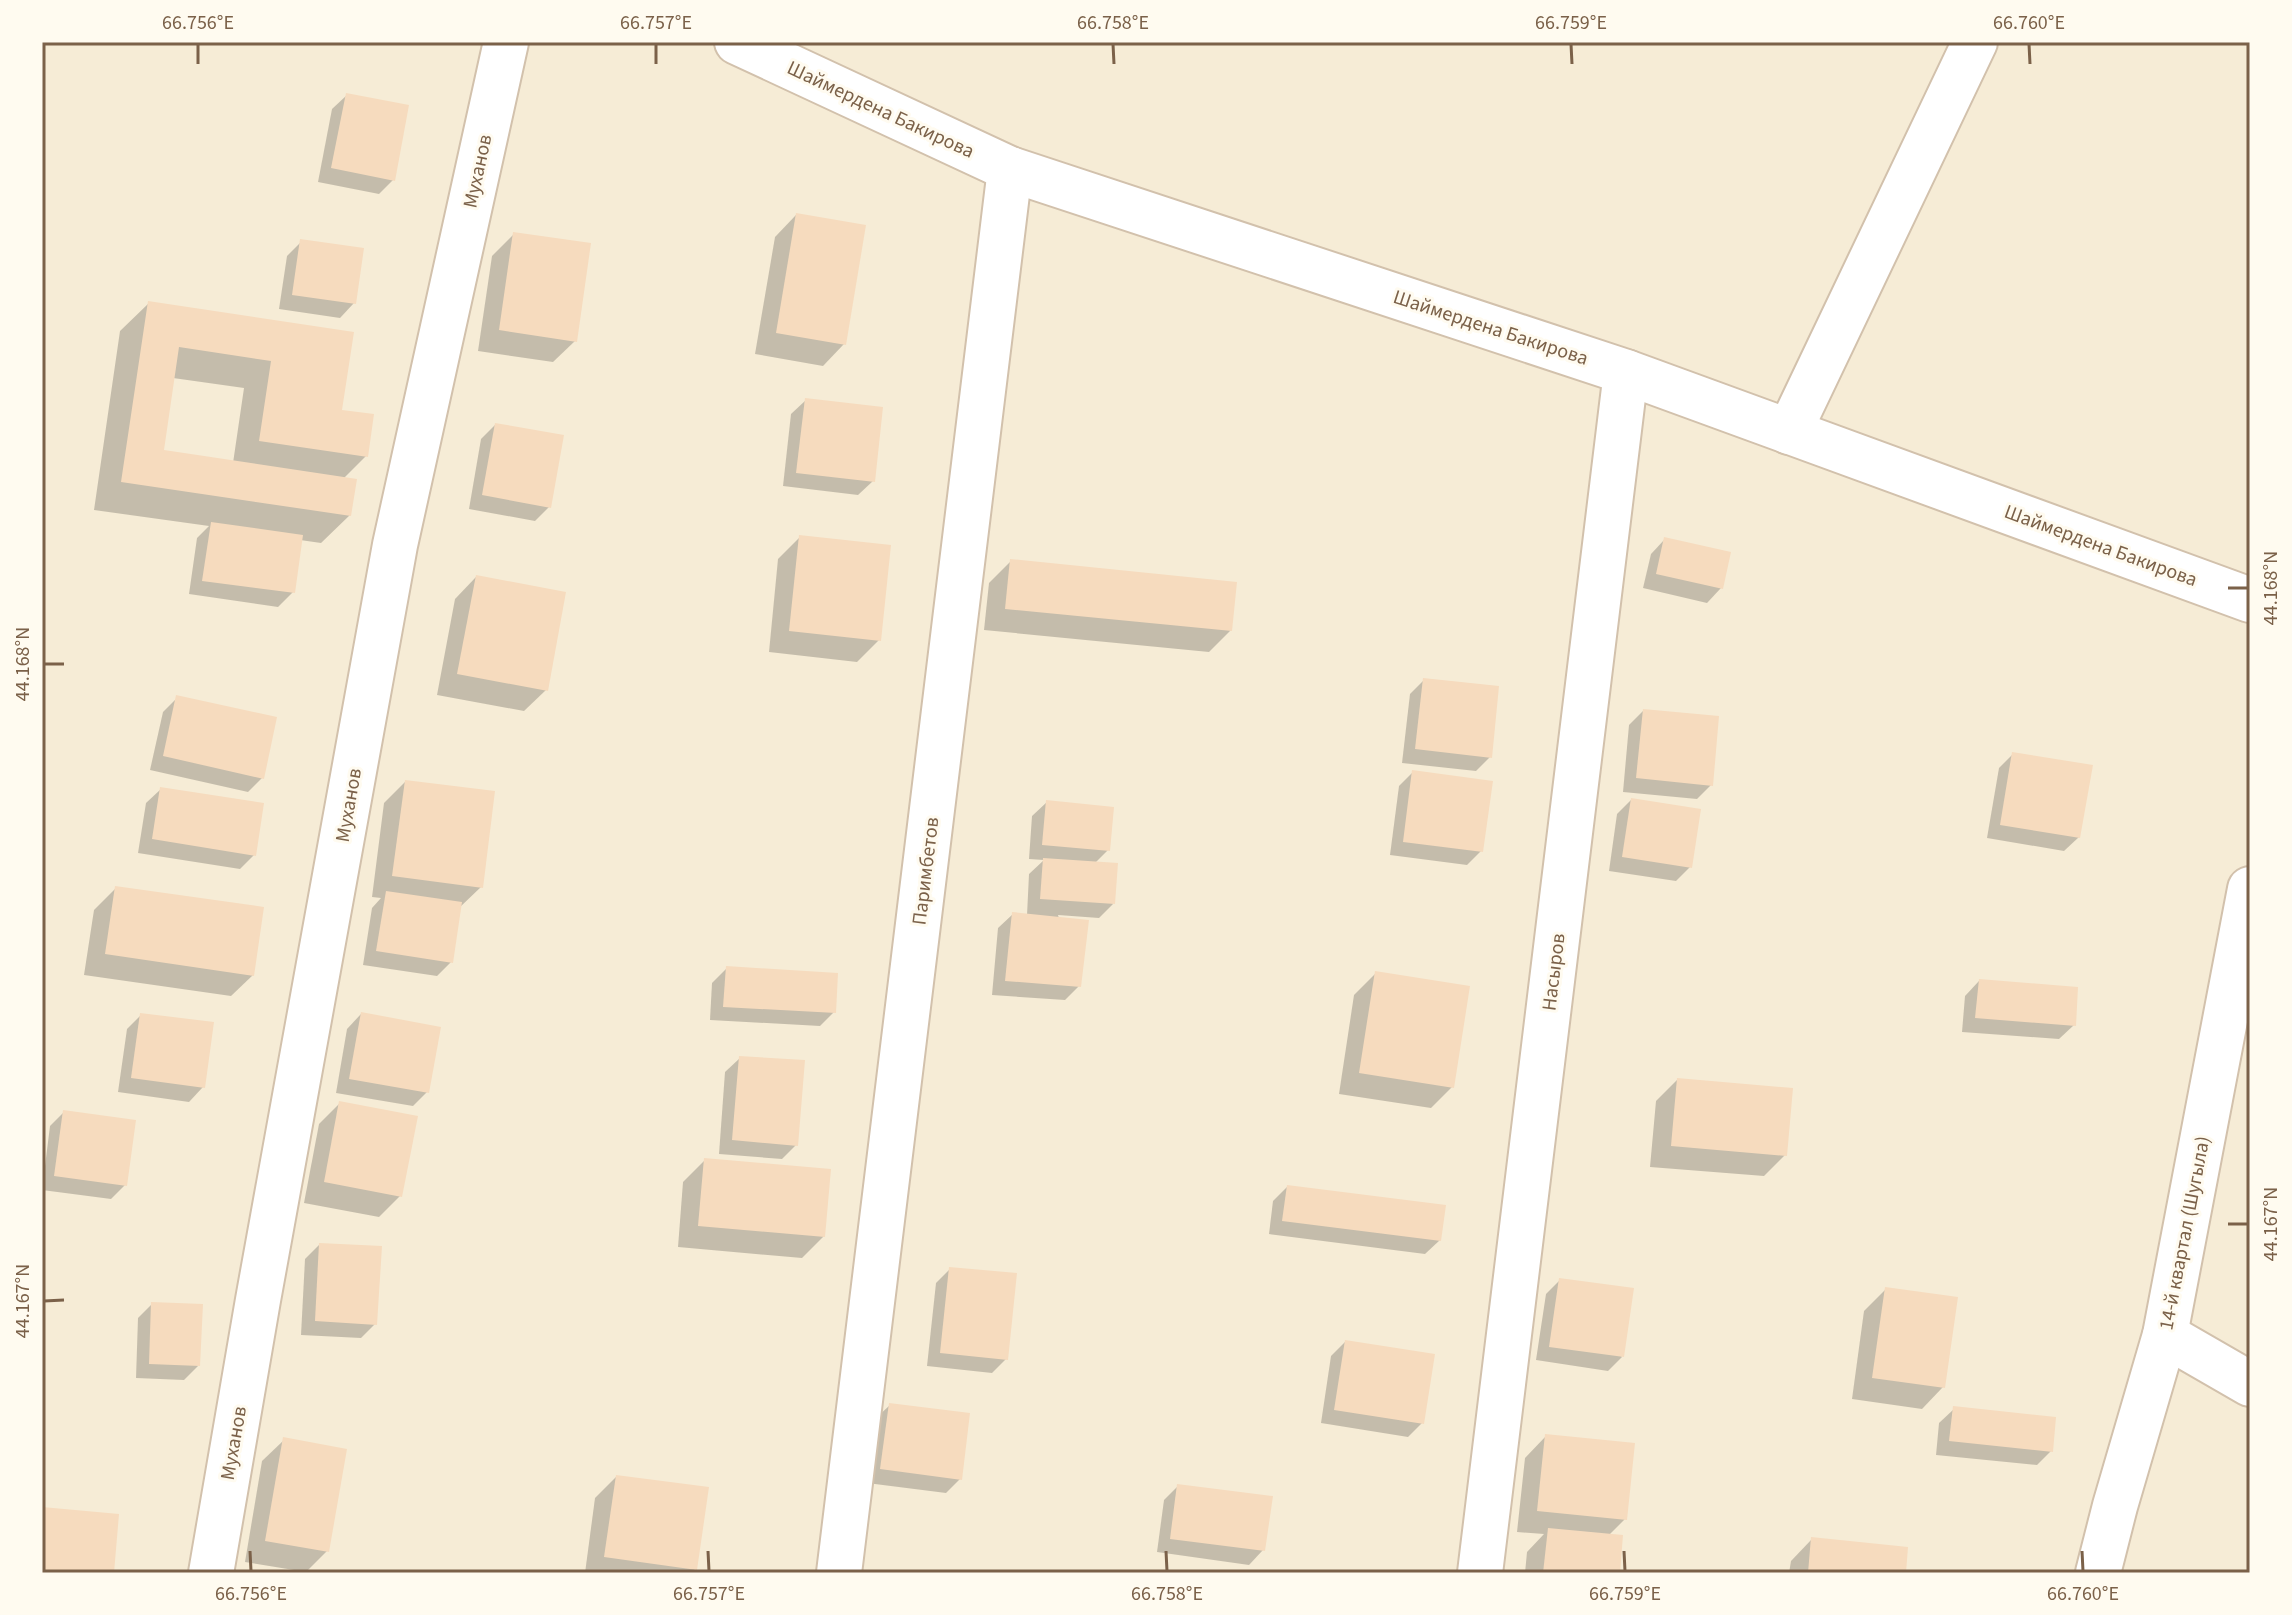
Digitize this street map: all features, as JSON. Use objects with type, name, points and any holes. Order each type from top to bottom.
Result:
[{"type":"street","name":"Муханов","points":[[211,1573],[395,545],[506,42]]},
{"type":"street","name":"Шаймердена Бакирова","points":[[737,42],[1010,169],[1626,372],[2250,600]]},
{"type":"street","points":[[1789,432],[1975,42]]},
{"type":"street","name":"Паримбетов","points":[[839,1573],[1010,169]]},
{"type":"street","name":"Насыров","points":[[1480,1573],[1626,372]]},
{"type":"street","name":"14-й квартал (Шугыла)","points":[[2098,1573],[2165,1335],[2250,889]]},
{"type":"street","points":[[2165,1335],[2250,1384]]},
{"type":"shaded area","points":[[42,42],[2250,42],[2250,1573],[42,1573]]},
{"type":"building","points":[[346,93],[409,105],[395,181],[331,168]]},
{"type":"building","points":[[796,213],[866,225],[846,345],[776,333]]},
{"type":"building","points":[[513,232],[591,243],[577,342],[499,330]]},
{"type":"building","points":[[300,239],[364,248],[356,304],[292,295]]},
{"type":"building","points":[[148,301],[354,332],[342,410],[374,414],[368,457],[259,441],[271,361],[179,347],[164,450],[357,479],[351,516],[121,482]]},
{"type":"building","points":[[805,398],[883,407],[875,482],[796,473]]},
{"type":"building","points":[[495,423],[564,435],[551,508],[482,495]]},
{"type":"building","points":[[211,522],[303,535],[295,593],[202,581]]},
{"type":"building","points":[[799,535],[891,545],[881,641],[789,631]]},
{"type":"building","points":[[1664,537],[1731,552],[1723,589],[1656,574]]},
{"type":"building","points":[[1010,559],[1237,582],[1232,631],[1005,609]]},
{"type":"building","points":[[476,575],[566,592],[548,691],[457,674]]},
{"type":"building","points":[[1423,678],[1499,686],[1492,758],[1415,749]]},
{"type":"building","points":[[176,695],[277,717],[264,779],[163,756]]},
{"type":"building","points":[[1643,709],[1719,716],[1713,786],[1636,778]]},
{"type":"building","points":[[2012,752],[2093,765],[2080,838],[2000,825]]},
{"type":"building","points":[[1412,770],[1493,781],[1483,852],[1403,842]]},
{"type":"building","points":[[405,780],[495,791],[483,888],[392,876]]},
{"type":"building","points":[[160,787],[264,803],[256,856],[152,839]]},
{"type":"building","points":[[1631,798],[1701,809],[1692,868],[1622,857]]},
{"type":"building","points":[[1046,800],[1114,807],[1110,851],[1042,845]]},
{"type":"building","points":[[1043,858],[1118,863],[1115,904],[1040,899]]},
{"type":"building","points":[[115,886],[264,907],[254,976],[105,954]]},
{"type":"building","points":[[386,891],[462,902],[453,963],[376,951]]},
{"type":"building","points":[[1012,912],[1089,920],[1081,987],[1005,981]]},
{"type":"building","points":[[726,966],[838,973],[836,1013],[723,1007]]},
{"type":"building","points":[[1375,971],[1470,986],[1454,1088],[1359,1073]]},
{"type":"building","points":[[1979,979],[2078,987],[2076,1026],[1975,1018]]},
{"type":"building","points":[[361,1012],[441,1027],[429,1093],[349,1079]]},
{"type":"building","points":[[140,1013],[214,1022],[205,1088],[131,1078]]},
{"type":"building","points":[[739,1056],[805,1060],[798,1146],[732,1140]]},
{"type":"building","points":[[1677,1078],[1793,1088],[1787,1156],[1671,1146]]},
{"type":"building","points":[[339,1101],[418,1116],[402,1197],[324,1182]]},
{"type":"building","points":[[63,1110],[136,1120],[127,1186],[54,1176]]},
{"type":"building","points":[[704,1158],[831,1169],[825,1237],[698,1226]]},
{"type":"building","points":[[1287,1185],[1446,1205],[1441,1241],[1282,1221]]},
{"type":"building","points":[[319,1243],[382,1246],[377,1325],[315,1321]]},
{"type":"building","points":[[949,1267],[1017,1273],[1008,1360],[940,1353]]},
{"type":"building","points":[[1559,1278],[1634,1288],[1624,1357],[1549,1347]]},
{"type":"building","points":[[1885,1287],[1958,1297],[1945,1388],[1872,1378]]},
{"type":"building","points":[[151,1302],[203,1304],[200,1366],[149,1364]]},
{"type":"building","points":[[1345,1340],[1435,1354],[1424,1424],[1334,1410]]},
{"type":"building","points":[[889,1403],[970,1413],[962,1480],[880,1469]]},
{"type":"building","points":[[1953,1406],[2056,1417],[2053,1452],[1949,1441]]},
{"type":"building","points":[[1545,1434],[1635,1443],[1627,1520],[1537,1511]]},
{"type":"building","points":[[283,1437],[347,1449],[329,1552],[265,1541]]},
{"type":"building","points":[[616,1475],[709,1487],[697,1570],[604,1557]]},
{"type":"building","points":[[1177,1484],[1273,1496],[1265,1551],[1170,1539]]},
{"type":"building","points":[[42,1507],[119,1514],[114,1573],[42,1573]]},
{"type":"building","points":[[1548,1528],[1623,1535],[1620,1573],[1543,1573]]},
{"type":"building","points":[[1811,1537],[1908,1547],[1906,1573],[1808,1573]]}]
